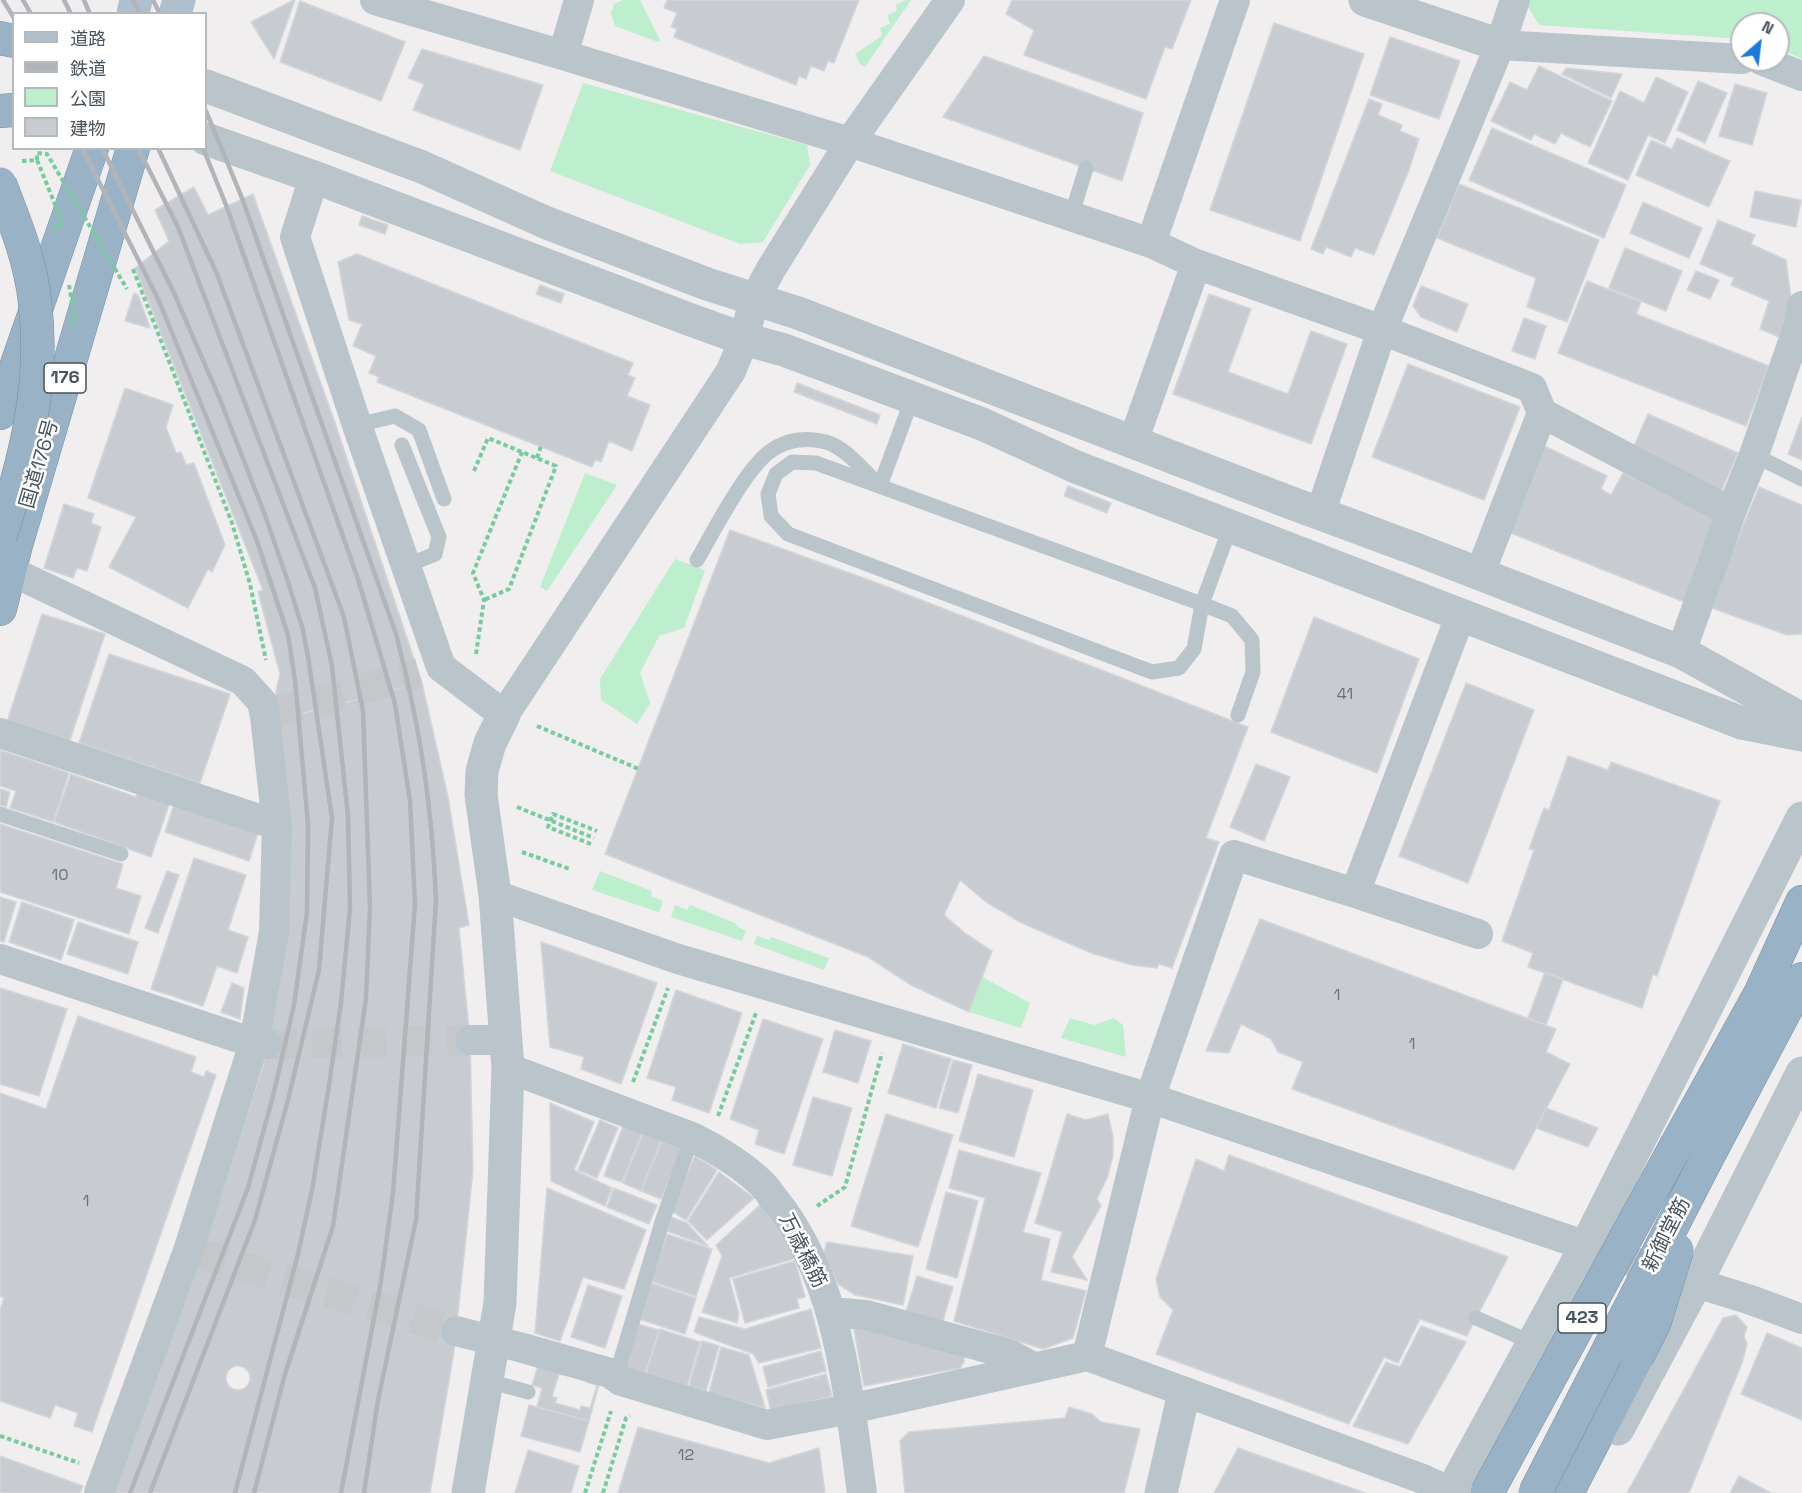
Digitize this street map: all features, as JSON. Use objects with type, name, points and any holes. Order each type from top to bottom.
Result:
[{"type":"highway","name":"176","points":[[0,413],[91,150]]},
{"type":"highway","name":"国道176号","points":[[0,609],[13,573],[16,545],[132,150]]},
{"type":"highway","name":"国道176号","points":[[0,537],[22,465],[34,412],[38,352],[35,302],[9,173]]},
{"type":"highway","name":"423","points":[[1487,1493],[1760,994],[1802,902]]},
{"type":"highway","name":"新御堂筋","points":[[1535,1493],[1802,979]]},
{"type":"highway","points":[[1567,1493],[1654,1324],[1706,1160]]},
{"type":"street","points":[[375,0],[850,142],[1151,243],[1196,264],[1382,330],[1532,388],[1542,413],[1731,512]]},
{"type":"street","points":[[563,55],[579,0]]},
{"type":"street","points":[[468,1493],[500,1303],[507,1054],[495,895],[481,795],[482,771],[490,743],[504,715],[731,371],[744,339],[754,300],[771,269],[850,142],[950,0]]},
{"type":"street","points":[[1151,243],[1235,0]]},
{"type":"street","points":[[1365,0],[1500,45],[1730,58]]},
{"type":"street","points":[[1320,514],[1382,330],[1500,45],[1515,0]]},
{"type":"street","points":[[207,86],[422,168],[558,227],[707,284],[798,313],[1681,652],[1802,719]]},
{"type":"street","points":[[207,139],[314,177],[744,339],[784,350],[982,424],[1076,468],[1742,723],[1802,735]]},
{"type":"street","points":[[314,177],[295,237],[406,566],[430,670],[504,715]]},
{"type":"street","points":[[1133,442],[1196,264]]},
{"type":"street","points":[[1681,652],[1754,455],[1799,324],[1802,306]]},
{"type":"street","points":[[1480,573],[1542,413]]},
{"type":"street","points":[[13,573],[243,681],[266,710],[278,825],[274,932],[261,1043],[193,1252],[103,1483]]},
{"type":"street","points":[[1355,893],[1461,614]]},
{"type":"street","points":[[0,734],[278,825]]},
{"type":"street","points":[[456,1331],[610,1373],[621,1381],[767,1425],[850,1409],[1088,1356],[1423,1479],[1451,1492],[1586,1245],[1802,818]]},
{"type":"street","points":[[1088,1356],[1150,1098],[1234,855],[1478,934]]},
{"type":"street","points":[[495,895],[678,959],[1150,1098],[1802,1319]]},
{"type":"street","points":[[0,959],[261,1043]]},
{"type":"street","points":[[470,1040],[507,1054]]},
{"type":"street","name":"万歳橋筋","points":[[507,1054],[623,1110],[700,1141],[760,1182],[793,1222],[831,1312],[850,1409],[862,1493]]},
{"type":"street","points":[[1584,1493],[1802,1073]]},
{"type":"street","points":[[831,1312],[866,1315],[1009,1354],[1035,1368]]},
{"type":"street","points":[[1161,1493],[1184,1393]]},
{"type":"lane","points":[[1071,216],[1086,168]]},
{"type":"lane","points":[[880,486],[912,399]]},
{"type":"lane","points":[[357,425],[395,416],[419,430],[444,499]]},
{"type":"lane","points":[[697,560],[750,472],[772,450],[799,438],[826,442],[847,454],[880,486]]},
{"type":"lane","points":[[402,445],[439,537],[435,554],[406,566]]},
{"type":"lane","points":[[1754,455],[1802,479]]},
{"type":"lane","points":[[1230,528],[1202,604],[1194,649],[1179,668],[1152,672],[788,534],[771,516],[768,494],[776,474],[792,462],[816,463],[1202,604],[1232,616],[1252,640],[1253,672],[1238,715]]},
{"type":"lane","points":[[0,814],[121,854]]},
{"type":"lane","points":[[621,1381],[619,1366],[663,1219],[700,1141]]},
{"type":"lane","points":[[1476,1318],[1533,1343]]},
{"type":"lane","points":[[488,1381],[528,1392]]},
{"type":"path","points":[[63,224],[37,160],[37,153],[47,154],[127,289]]},
{"type":"path","points":[[9,173],[37,160]]},
{"type":"path","points":[[133,269],[232,523],[250,584],[265,648],[268,677],[266,710]]},
{"type":"path","points":[[474,471],[488,438],[556,466],[509,589],[484,600]]},
{"type":"path","points":[[537,458],[541,446]]},
{"type":"path","points":[[475,658],[484,600],[473,573],[522,452]]},
{"type":"path","points":[[537,726],[639,769]]},
{"type":"path","points":[[507,803],[594,838]]},
{"type":"path","points":[[591,844],[548,827],[553,814],[597,831]]},
{"type":"path","points":[[516,849],[570,869]]},
{"type":"path","points":[[623,1110],[678,959]]},
{"type":"path","points":[[700,1141],[767,985]]},
{"type":"path","points":[[793,1222],[845,1187],[890,1023]]},
{"type":"path","points":[[585,1493],[621,1381]]},
{"type":"path","points":[[603,1493],[626,1418],[636,1414]]},
{"type":"path","points":[[0,1436],[103,1483]]},
{"type":"green space","points":[[623,0],[640,0],[660,40],[658,42],[615,26],[611,13],[614,4]]},
{"type":"green space","points":[[911,0],[865,67],[860,64],[855,54],[882,36],[880,28],[890,24],[887,15],[897,11],[896,4]]},
{"type":"green space","points":[[1529,0],[1802,0],[1802,59],[1790,53],[1790,12],[1730,12],[1730,38],[1539,25],[1527,5]]},
{"type":"green space","points":[[583,83],[807,145],[810,165],[763,242],[740,244],[550,171]]},
{"type":"green space","points":[[585,473],[617,485],[547,591],[540,587]]},
{"type":"green space","points":[[675,559],[705,570],[684,628],[659,636],[640,673],[650,703],[637,724],[601,700],[600,679]]},
{"type":"green space","points":[[600,871],[652,891],[651,896],[663,901],[659,912],[592,890]]},
{"type":"green space","points":[[675,905],[687,910],[690,905],[737,924],[746,931],[742,941],[671,917]]},
{"type":"green space","points":[[757,936],[769,940],[771,937],[829,958],[824,970],[754,944]]},
{"type":"green space","points":[[982,977],[1030,1003],[1021,1028],[969,1012]]},
{"type":"green space","points":[[1070,1018],[1094,1025],[1114,1018],[1123,1025],[1126,1057],[1061,1038]]},
{"type":"building","points":[[295,0],[274,59],[251,22]]},
{"type":"building","points":[[667,0],[859,0],[834,63],[828,61],[824,71],[811,66],[806,79],[799,76],[796,85],[674,37],[677,29],[671,27],[677,13],[664,8]]},
{"type":"building","points":[[1012,0],[1191,0],[1172,49],[1165,47],[1146,99],[1024,55],[1034,30],[1006,14]]},
{"type":"building","points":[[300,1],[405,42],[381,101],[280,62]]},
{"type":"building","points":[[1274,23],[1364,54],[1300,241],[1210,210]]},
{"type":"building","points":[[1390,37],[1460,61],[1439,119],[1370,95]]},
{"type":"building","points":[[422,49],[543,85],[520,150],[413,110],[424,84],[408,78]]},
{"type":"building","points":[[984,56],[1143,113],[1122,181],[943,117]]},
{"type":"building","points":[[1539,66],[1612,101],[1590,147],[1561,133],[1555,144],[1534,134],[1531,140],[1491,121],[1510,82],[1527,90]]},
{"type":"building","points":[[1566,68],[1622,74],[1611,98],[1562,74]]},
{"type":"building","points":[[1656,77],[1688,92],[1665,143],[1648,135],[1628,180],[1588,163],[1620,91],[1644,103]]},
{"type":"building","points":[[1698,81],[1727,93],[1705,143],[1677,130]]},
{"type":"building","points":[[1735,84],[1767,93],[1752,145],[1719,136]]},
{"type":"building","points":[[1369,99],[1382,104],[1378,115],[1402,125],[1400,131],[1419,139],[1409,170],[1374,255],[1355,248],[1351,257],[1326,247],[1323,254],[1311,249]]},
{"type":"building","points":[[1492,128],[1626,185],[1604,238],[1469,180]]},
{"type":"building","points":[[1677,138],[1730,161],[1709,207],[1636,175],[1651,140],[1672,149]]},
{"type":"building","points":[[1459,184],[1599,240],[1567,322],[1527,307],[1536,278],[1437,238]]},
{"type":"building","points":[[194,187],[208,215],[253,194],[334,420],[422,683],[273,721],[271,714],[280,674],[258,592],[263,590],[135,268],[169,241],[155,210]]},
{"type":"building","points":[[1755,191],[1801,200],[1796,227],[1750,217]]},
{"type":"building","points":[[1643,202],[1702,228],[1689,258],[1630,233]]},
{"type":"building","points":[[362,216],[388,225],[385,234],[359,225]]},
{"type":"building","points":[[1718,220],[1755,235],[1751,244],[1786,260],[1792,306],[1779,337],[1760,329],[1769,301],[1731,285],[1734,278],[1700,264]]},
{"type":"building","points":[[1625,248],[1682,271],[1666,311],[1609,288]]},
{"type":"building","points":[[357,254],[633,363],[628,375],[635,378],[627,396],[650,405],[632,451],[609,441],[601,462],[595,460],[592,467],[377,382],[379,377],[369,373],[376,356],[353,346],[362,324],[349,320],[338,262]]},
{"type":"building","points":[[1696,271],[1719,280],[1710,299],[1687,290]]},
{"type":"building","points":[[1587,281],[1641,302],[1636,314],[1769,366],[1746,426],[1558,353]]},
{"type":"building","points":[[540,285],[564,294],[561,303],[536,294]]},
{"type":"building","points":[[1421,286],[1468,304],[1457,332],[1421,317],[1413,306]]},
{"type":"building","points":[[134,293],[138,295],[150,328],[125,321]]},
{"type":"building","points":[[1209,294],[1251,309],[1228,372],[1288,394],[1311,331],[1347,344],[1311,444],[1173,394]]},
{"type":"building","points":[[1524,318],[1546,326],[1535,359],[1512,351]]},
{"type":"building","points":[[1408,364],[1520,407],[1484,500],[1372,457]]},
{"type":"building","points":[[797,383],[880,415],[877,424],[794,392]]},
{"type":"building","points":[[125,388],[173,405],[166,427],[176,453],[181,452],[186,465],[194,463],[225,545],[212,572],[208,569],[188,608],[109,567],[136,517],[88,498]]},
{"type":"building","points":[[1648,414],[1738,453],[1720,494],[1630,455]]},
{"type":"building","points":[[1802,417],[1802,460],[1788,454]]},
{"type":"building","points":[[1540,444],[1607,476],[1601,489],[1611,495],[1623,473],[1715,518],[1684,602],[1506,531]]},
{"type":"building","points":[[1068,486],[1111,503],[1107,513],[1064,496]]},
{"type":"building","points":[[1759,487],[1802,505],[1802,634],[1787,635],[1709,607]]},
{"type":"building","points":[[64,504],[94,514],[91,523],[101,527],[87,571],[77,568],[73,578],[44,568]]},
{"type":"building","points":[[730,530],[880,584],[1248,727],[1206,838],[1219,842],[1172,968],[1159,964],[1157,968],[1132,965],[1094,954],[1020,922],[986,902],[960,880],[944,915],[966,934],[992,951],[969,1012],[911,985],[868,957],[605,854]]},
{"type":"building","points":[[42,614],[105,634],[69,743],[7,722]]},
{"type":"building","points":[[1314,617],[1419,659],[1377,773],[1271,732]]},
{"type":"building","points":[[109,654],[230,694],[200,783],[79,743]]},
{"type":"building","points":[[422,683],[448,797],[469,925],[459,928],[470,1040],[473,1171],[454,1351],[430,1493],[113,1493],[263,1067],[267,1044],[273,721]]},
{"type":"building","points":[[1466,683],[1534,710],[1468,883],[1399,856]]},
{"type":"building","points":[[0,750],[69,773],[53,822],[10,808],[16,791],[0,786]]},
{"type":"building","points":[[1568,756],[1608,770],[1611,762],[1720,801],[1657,976],[1653,974],[1642,1008],[1528,967],[1533,953],[1502,941],[1534,850],[1529,849],[1544,808],[1549,810]]},
{"type":"building","points":[[1256,764],[1290,777],[1264,841],[1230,827]]},
{"type":"building","points":[[71,774],[136,797],[138,791],[170,802],[151,857],[54,822]]},
{"type":"building","points":[[0,789],[10,792],[6,807],[0,805]]},
{"type":"building","points":[[174,805],[258,833],[249,861],[165,832]]},
{"type":"building","points":[[0,824],[123,864],[116,888],[141,896],[129,934],[0,892]]},
{"type":"building","points":[[194,858],[246,875],[228,930],[248,937],[237,973],[217,966],[203,1006],[151,989]]},
{"type":"building","points":[[167,871],[179,875],[158,933],[145,928]]},
{"type":"building","points":[[0,897],[16,902],[4,942],[0,941]]},
{"type":"building","points":[[22,902],[74,920],[61,960],[9,942]]},
{"type":"building","points":[[1260,919],[1556,1029],[1546,1052],[1570,1064],[1514,1170],[1292,1089],[1303,1062],[1278,1052],[1271,1039],[1241,1024],[1229,1053],[1206,1051]]},
{"type":"building","points":[[78,922],[138,942],[128,974],[67,954]]},
{"type":"building","points":[[541,942],[657,983],[621,1084],[581,1069],[584,1057],[550,1047]]},
{"type":"building","points":[[1545,972],[1563,979],[1546,1025],[1528,1018]]},
{"type":"building","points":[[232,983],[244,988],[240,1019],[221,1012]]},
{"type":"building","points":[[0,988],[67,1009],[39,1096],[0,1084]]},
{"type":"building","points":[[676,990],[742,1013],[709,1113],[672,1100],[676,1087],[647,1078]]},
{"type":"building","points":[[78,1016],[196,1057],[191,1072],[204,1077],[206,1071],[216,1075],[92,1432],[74,1426],[78,1413],[55,1405],[50,1418],[0,1401],[0,1310],[4,1298],[0,1296],[0,1093],[46,1109]]},
{"type":"building","points":[[763,1019],[823,1039],[784,1154],[755,1144],[759,1130],[730,1119]]},
{"type":"building","points":[[835,1030],[871,1041],[858,1083],[823,1072]]},
{"type":"building","points":[[903,1044],[951,1059],[936,1108],[888,1093]]},
{"type":"building","points":[[953,1060],[972,1065],[958,1113],[939,1108]]},
{"type":"building","points":[[978,1074],[1033,1090],[1014,1157],[959,1141]]},
{"type":"building","points":[[813,1097],[852,1108],[832,1176],[793,1165]]},
{"type":"building","points":[[550,1103],[594,1122],[574,1170],[612,1188],[605,1206],[551,1181]]},
{"type":"building","points":[[1546,1108],[1598,1128],[1588,1147],[1536,1128]]},
{"type":"building","points":[[886,1114],[953,1135],[918,1247],[851,1226]]},
{"type":"building","points":[[1067,1114],[1086,1120],[1108,1114],[1113,1137],[1113,1156],[1107,1178],[1097,1199],[1101,1206],[1072,1257],[1087,1280],[1051,1272],[1062,1232],[1035,1223]]},
{"type":"building","points":[[600,1120],[618,1128],[597,1178],[578,1170]]},
{"type":"building","points":[[623,1126],[642,1133],[622,1182],[604,1176]]},
{"type":"building","points":[[643,1133],[661,1141],[641,1191],[623,1183]]},
{"type":"building","points":[[662,1141],[682,1149],[661,1199],[641,1191]]},
{"type":"building","points":[[959,1150],[1041,1173],[1023,1232],[1050,1239],[1041,1280],[1086,1291],[1073,1338],[1043,1349],[954,1321],[985,1198],[949,1188]]},
{"type":"building","points":[[1229,1155],[1508,1257],[1467,1336],[1420,1319],[1398,1363],[1384,1357],[1349,1424],[1156,1354],[1173,1310],[1160,1297],[1156,1279],[1196,1159],[1224,1171]]},
{"type":"building","points":[[695,1156],[717,1170],[686,1220],[671,1211]]},
{"type":"building","points":[[719,1172],[754,1198],[707,1240],[688,1221]]},
{"type":"building","points":[[547,1188],[646,1230],[624,1289],[583,1277],[560,1341],[535,1333]]},
{"type":"building","points":[[614,1188],[657,1205],[649,1224],[607,1207]]},
{"type":"building","points":[[946,1192],[978,1201],[957,1278],[926,1269]]},
{"type":"building","points":[[761,1204],[796,1258],[729,1278],[739,1314],[737,1323],[702,1312],[722,1256],[716,1245]]},
{"type":"building","points":[[671,1217],[687,1223],[708,1246],[667,1231]]},
{"type":"building","points":[[667,1234],[712,1249],[696,1296],[651,1281]]},
{"type":"building","points":[[827,1242],[913,1256],[903,1305],[855,1295],[838,1284],[824,1253]]},
{"type":"building","points":[[795,1261],[805,1297],[797,1299],[799,1308],[745,1323],[733,1279]]},
{"type":"building","points":[[917,1276],[953,1287],[942,1324],[906,1312]]},
{"type":"building","points":[[651,1283],[696,1298],[685,1334],[639,1319]]},
{"type":"building","points":[[588,1285],[622,1296],[605,1348],[571,1337]]},
{"type":"building","points":[[811,1309],[821,1348],[759,1363],[753,1354],[694,1332],[699,1317],[745,1329]]},
{"type":"building","points":[[1736,1315],[1747,1327],[1744,1336],[1747,1344],[1742,1363],[1689,1493],[1627,1493],[1723,1318]]},
{"type":"building","points":[[638,1324],[659,1330],[645,1374],[624,1367]]},
{"type":"building","points":[[871,1324],[964,1355],[964,1362],[960,1368],[864,1386],[854,1330]]},
{"type":"building","points":[[1421,1326],[1466,1342],[1408,1444],[1353,1426],[1386,1362],[1400,1367]]},
{"type":"building","points":[[660,1329],[700,1342],[687,1386],[646,1374]]},
{"type":"building","points":[[1767,1333],[1802,1348],[1802,1420],[1741,1394]]},
{"type":"building","points":[[702,1341],[719,1346],[706,1391],[689,1386]]},
{"type":"building","points":[[721,1347],[749,1355],[765,1408],[709,1393]]},
{"type":"building","points":[[821,1351],[826,1371],[768,1387],[763,1367]]},
{"type":"building","points":[[539,1363],[599,1384],[589,1421],[537,1407],[542,1388],[532,1385]]},
{"type":"building","points":[[238,1366],[243,1367],[249,1373],[249,1383],[243,1389],[238,1390],[233,1389],[227,1383],[226,1378],[227,1373],[233,1367]]},
{"type":"building","points":[[559,1374],[588,1378],[587,1382],[597,1385],[590,1408],[581,1406],[580,1410],[555,1403],[557,1398],[552,1397]]},
{"type":"building","points":[[826,1374],[832,1396],[771,1412],[766,1390]]},
{"type":"building","points":[[529,1405],[589,1421],[580,1452],[521,1436]]},
{"type":"building","points":[[1069,1407],[1092,1414],[1101,1422],[1140,1429],[1124,1493],[905,1493],[900,1441],[909,1432],[1065,1418]]},
{"type":"building","points":[[638,1427],[769,1463],[819,1448],[825,1493],[618,1493]]},
{"type":"building","points":[[1238,1448],[1365,1493],[1214,1493]]},
{"type":"building","points":[[528,1450],[579,1466],[571,1493],[515,1493]]},
{"type":"building","points":[[0,1456],[83,1486],[80,1493],[0,1493]]},
{"type":"building","points":[[1739,1476],[1771,1493],[1730,1493]]},
{"type":"tunnel","points":[[271,714],[419,673]]},
{"type":"tunnel","points":[[267,1044],[470,1040]]},
{"type":"tunnel","points":[[197,1253],[456,1331]]},
{"type":"railway","points":[[3,0],[12,15]]},
{"type":"railway","points":[[23,0],[30,12]]},
{"type":"railway","points":[[64,0],[70,12]]},
{"type":"railway","points":[[84,0],[89,12]]},
{"type":"railway","points":[[133,0],[139,12]]},
{"type":"railway","points":[[153,0],[159,12]]},
{"type":"railway","points":[[207,113],[242,198],[396,634],[412,701],[428,798],[436,900],[416,1220],[378,1400],[364,1493]]},
{"type":"railway","points":[[83,150],[159,301],[257,541],[288,635],[295,680],[308,824],[307,912],[294,1005],[273,1096],[248,1188],[130,1493]]},
{"type":"railway","points":[[103,150],[174,293],[219,397],[265,515],[288,582],[303,630],[332,818],[319,970],[288,1100],[255,1220],[150,1493]]},
{"type":"railway","points":[[139,150],[178,227],[315,588],[332,666],[348,816],[350,908],[341,1003],[312,1190],[298,1254],[235,1493]]},
{"type":"railway","points":[[159,150],[217,274],[344,617],[363,711],[370,906],[366,998],[333,1226],[285,1374],[254,1493]]},
{"type":"railway","points":[[204,150],[226,205],[358,579],[395,704],[410,801],[415,904],[393,1193],[381,1281],[341,1493]]}]
